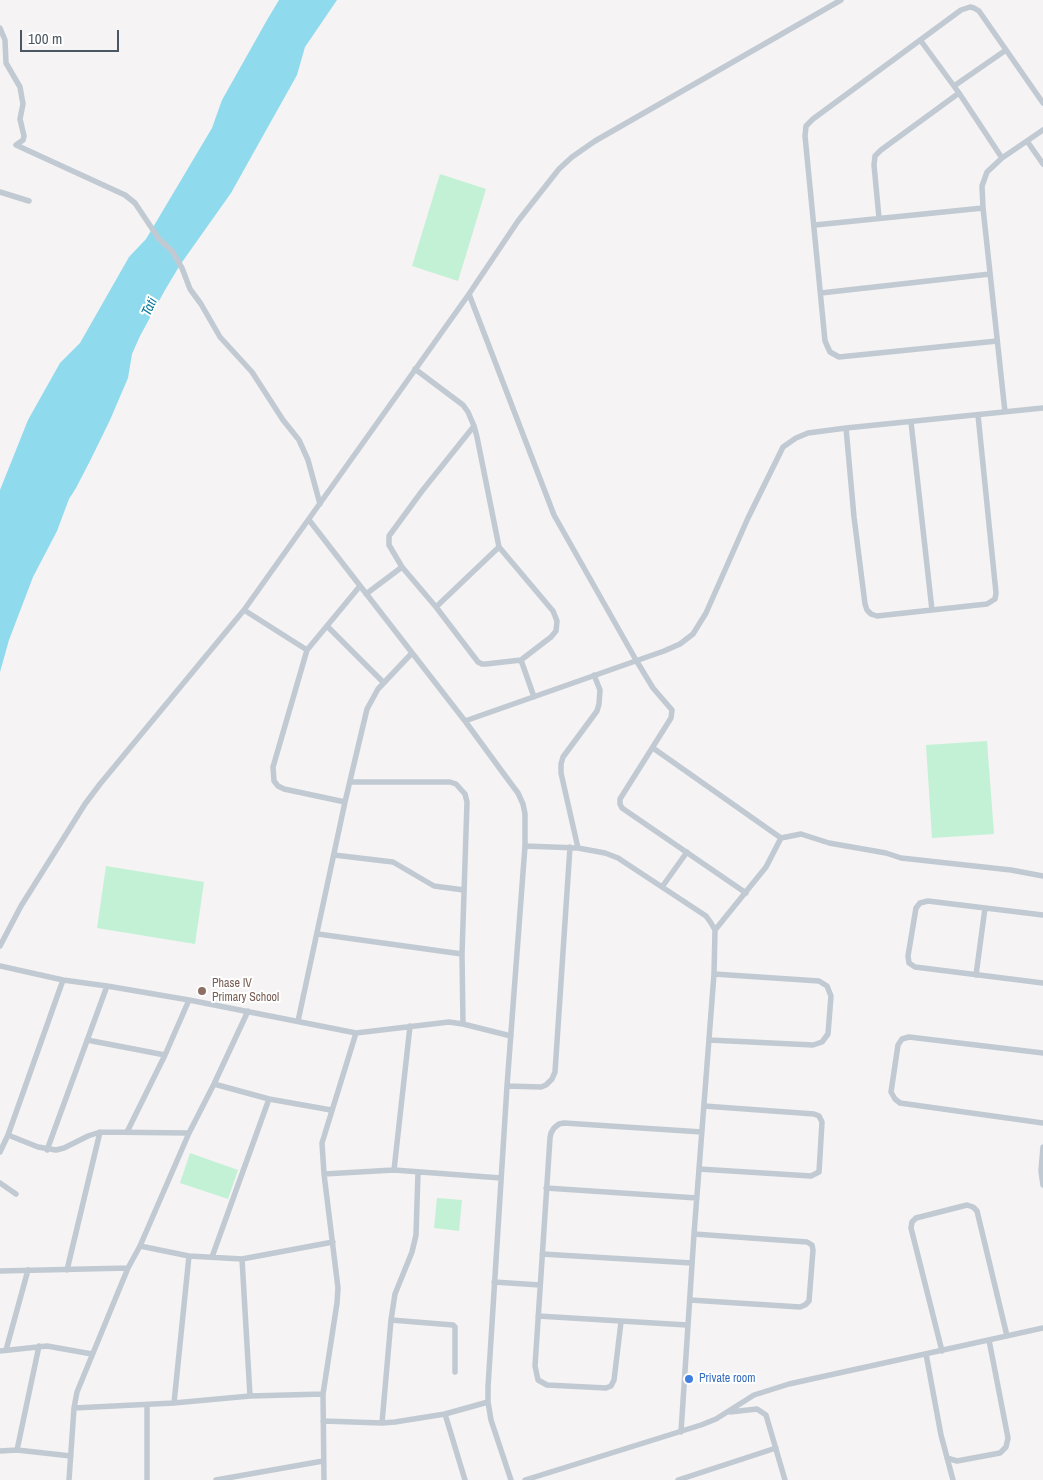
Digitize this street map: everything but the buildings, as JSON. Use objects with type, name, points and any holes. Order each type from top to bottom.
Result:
[{"type":"street","points":[[0,946],[21,906],[85,804],[244,610],[470,294],[518,221],[559,168],[595,140],[841,0]]},
{"type":"street","points":[[997,341],[839,357],[830,352],[825,341],[806,126],[961,10],[970,7],[979,11],[1043,103]]},
{"type":"street","points":[[0,28],[5,40],[6,63],[20,87],[23,104],[20,119],[24,136],[23,140],[16,145],[125,195],[135,203],[159,239],[172,251],[182,268],[190,289],[220,337],[252,372],[283,420],[299,440],[308,460],[320,504]]},
{"type":"street","points":[[921,41],[959,92],[1002,158]]},
{"type":"street","points":[[954,86],[1006,50]]},
{"type":"street","points":[[878,218],[875,156],[959,92]]},
{"type":"street","points":[[1005,412],[982,186],[986,172],[1002,158],[1043,130]]},
{"type":"street","points":[[1027,141],[1043,164]]},
{"type":"street","points":[[0,192],[18,196],[29,201]]},
{"type":"street","points":[[815,225],[983,208]]},
{"type":"street","points":[[821,293],[990,274]]},
{"type":"street","points":[[470,294],[554,515],[636,660],[653,688],[672,710],[671,718],[620,800],[620,804],[622,808],[746,893]]},
{"type":"street","points":[[415,369],[464,405],[474,426],[477,437],[499,547],[552,611],[557,621],[556,631],[551,637],[521,660],[486,664],[478,662],[436,607],[402,567],[390,549],[388,540],[422,490],[474,426]]},
{"type":"street","points":[[465,721],[680,644],[693,634],[706,613],[748,518],[783,447],[788,442],[801,436],[846,428],[1043,408]]},
{"type":"street","points":[[846,428],[864,604],[871,614],[877,616],[987,604],[995,599],[978,415]]},
{"type":"street","points":[[911,422],[932,610]]},
{"type":"street","points":[[309,520],[465,721],[518,793],[525,814],[525,846],[507,1086],[488,1402],[491,1420],[511,1480]]},
{"type":"street","points":[[436,607],[499,547]]},
{"type":"street","points":[[366,594],[402,567]]},
{"type":"street","points":[[345,802],[284,789],[274,781],[273,767],[307,650],[360,586]]},
{"type":"street","points":[[244,610],[307,650]]},
{"type":"street","points":[[327,626],[384,683]]},
{"type":"street","points":[[298,1021],[367,709],[378,690],[412,653]]},
{"type":"street","points":[[521,660],[534,697]]},
{"type":"street","points":[[578,848],[561,773],[561,764],[563,757],[597,711],[600,704],[600,690],[594,675]]},
{"type":"street","points":[[653,748],[781,838],[801,834],[828,843],[886,853],[901,858],[1011,870],[1043,876]]},
{"type":"street","points":[[350,782],[450,782],[456,784],[465,794],[467,802],[462,954],[463,1024]]},
{"type":"street","points":[[715,930],[766,867],[781,838]]},
{"type":"street","points":[[525,846],[578,848],[605,853],[618,858],[706,916],[715,930],[714,974],[696,1198],[681,1432]]},
{"type":"street","points":[[507,1086],[546,1085],[552,1079],[555,1072],[570,848]]},
{"type":"street","points":[[662,887],[686,852]]},
{"type":"street","points":[[334,855],[392,862],[434,886],[464,890]]},
{"type":"street","points":[[1043,915],[928,901],[920,903],[916,908],[908,956],[909,962],[915,967],[1043,984]]},
{"type":"street","points":[[976,975],[985,908]]},
{"type":"street","points":[[318,934],[462,954]]},
{"type":"street","points":[[0,966],[63,980],[190,1000],[356,1033],[445,1022],[463,1024],[511,1036]]},
{"type":"street","points":[[709,1040],[813,1045],[822,1042],[828,1034],[831,996],[827,986],[818,981],[714,974]]},
{"type":"street","points":[[0,1152],[8,1135],[63,980]]},
{"type":"street","points":[[47,1150],[108,986]]},
{"type":"street","points":[[127,1132],[190,1000]]},
{"type":"street","points":[[70,1480],[76,1396],[128,1268],[140,1246],[189,1133],[248,1011]]},
{"type":"street","points":[[394,1170],[410,1026]]},
{"type":"street","points":[[324,1480],[323,1394],[338,1288],[322,1143],[356,1033]]},
{"type":"street","points":[[1043,1053],[909,1037],[902,1039],[898,1044],[891,1092],[894,1099],[900,1103],[1043,1123]]},
{"type":"street","points":[[87,1040],[164,1055]]},
{"type":"street","points":[[214,1084],[269,1099],[331,1110]]},
{"type":"street","points":[[212,1257],[269,1099]]},
{"type":"street","points":[[699,1169],[811,1176],[819,1172],[822,1122],[819,1116],[814,1114],[704,1106]]},
{"type":"street","points":[[621,1322],[614,1380],[611,1386],[606,1388],[547,1385],[538,1380],[535,1366],[546,1188],[550,1138],[554,1128],[564,1123],[702,1132]]},
{"type":"street","points":[[8,1135],[22,1142],[47,1150],[64,1148],[100,1132],[189,1133]]},
{"type":"street","points":[[67,1270],[100,1132]]},
{"type":"street","points":[[1043,1147],[1041,1171],[1043,1185]]},
{"type":"street","points":[[324,1174],[394,1170],[501,1178]]},
{"type":"street","points":[[382,1423],[391,1320],[396,1289],[412,1252],[416,1234],[418,1172]]},
{"type":"street","points":[[0,1183],[16,1194]]},
{"type":"street","points":[[546,1188],[696,1198]]},
{"type":"street","points":[[942,1350],[912,1222],[916,1218],[967,1205],[977,1211],[1007,1336]]},
{"type":"street","points":[[690,1300],[800,1307],[805,1305],[809,1300],[813,1250],[812,1245],[807,1242],[694,1234]]},
{"type":"street","points":[[140,1246],[189,1256],[242,1259],[333,1242]]},
{"type":"street","points":[[542,1254],[692,1263]]},
{"type":"street","points":[[174,1403],[189,1256]]},
{"type":"street","points":[[242,1259],[250,1396]]},
{"type":"street","points":[[0,1271],[128,1268]]},
{"type":"street","points":[[28,1270],[3,1351],[54,1346],[92,1354]]},
{"type":"street","points":[[494,1282],[540,1286]]},
{"type":"street","points":[[538,1316],[687,1325]]},
{"type":"street","points":[[391,1320],[453,1325],[455,1328],[455,1372]]},
{"type":"street","points":[[525,1480],[701,1425],[728,1412],[754,1395],[789,1384],[1043,1328]]},
{"type":"street","points":[[947,1458],[957,1461],[1000,1452],[1006,1447],[1008,1438],[989,1340]]},
{"type":"street","points":[[17,1450],[39,1346]]},
{"type":"street","points":[[926,1354],[941,1435],[953,1480]]},
{"type":"street","points":[[74,1408],[148,1405],[250,1396],[323,1394]]},
{"type":"street","points":[[323,1421],[382,1423],[445,1414],[488,1402]]},
{"type":"street","points":[[147,1480],[148,1405]]},
{"type":"street","points":[[728,1412],[757,1409],[766,1415],[785,1480]]},
{"type":"street","points":[[445,1414],[465,1480]]},
{"type":"street","points":[[678,1480],[776,1448]]},
{"type":"street","points":[[0,1451],[17,1450],[71,1456]]},
{"type":"street","points":[[216,1480],[323,1461]]},
{"type":"green space","points":[[440,174],[486,189],[458,281],[412,266]]},
{"type":"green space","points":[[987,741],[994,834],[932,838],[926,745]]},
{"type":"green space","points":[[106,866],[204,882],[195,944],[97,928]]},
{"type":"green space","points":[[190,1153],[238,1170],[228,1199],[180,1183]]},
{"type":"green space","points":[[437,1198],[462,1200],[459,1231],[434,1228]]},
{"type":"water","name":"Tati","points":[[279,0],[337,0],[305,47],[297,75],[231,193],[180,265],[140,336],[132,354],[128,378],[110,420],[69,499],[57,531],[33,577],[9,640],[0,672],[0,490],[28,420],[60,363],[80,343],[129,257],[146,239],[212,128],[222,100]]},
{"type":"place","name":"Phase IV Primary School","points":[[202,991]]},
{"type":"place","name":"Private room","points":[[689,1379]]}]
